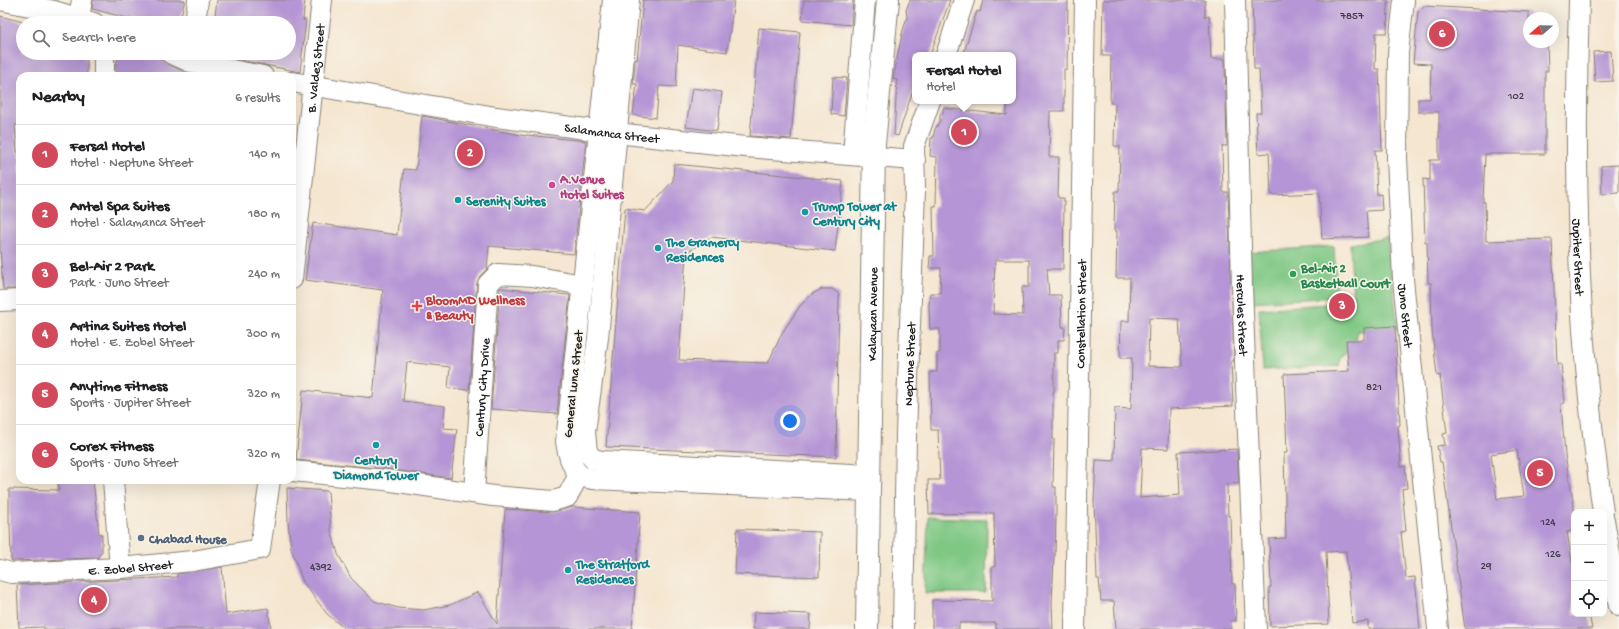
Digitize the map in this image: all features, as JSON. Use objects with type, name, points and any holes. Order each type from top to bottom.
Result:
[{"type":"main road","name":"Kalayaan Avenue","points":[[867,629],[869,483],[863,156],[888,0]]},
{"type":"street","points":[[0,0],[85,14]]},
{"type":"street","points":[[196,16],[198,0]]},
{"type":"street","name":"B. Valdez Street","points":[[296,240],[322,0]]},
{"type":"street","name":"General Luna Street","points":[[613,0],[608,132],[606,252],[598,338],[585,432],[587,452],[593,459],[602,461],[724,476]]},
{"type":"street","name":"General Luna Street","points":[[629,0],[608,132],[586,250],[566,442],[568,454],[579,475],[592,479],[724,476],[869,483]]},
{"type":"street","name":"Kalayaan Avenue","points":[[863,156],[865,0]]},
{"type":"street","points":[[947,52],[964,0]]},
{"type":"street","name":"Constellation Street","points":[[1075,629],[1085,0]]},
{"type":"street","name":"Hercules Street","points":[[1235,0],[1242,287],[1256,629]]},
{"type":"street","name":"Juno Street","points":[[1404,0],[1398,53],[1397,158],[1403,279],[1438,629]]},
{"type":"street","name":"Jupiter Street","points":[[1579,0],[1577,142],[1580,275],[1588,376],[1603,509]]},
{"type":"street","points":[[104,60],[104,72]]},
{"type":"street","points":[[192,64],[239,72]]},
{"type":"street","name":"Salamanca Street","points":[[296,83],[514,120],[608,132],[745,147],[915,160]]},
{"type":"street","name":"Neptune Street","points":[[903,629],[906,434],[915,160],[914,146],[929,104]]},
{"type":"street","points":[[586,250],[606,252]]},
{"type":"street","name":"Century City Drive","points":[[474,493],[488,284],[498,274],[532,276],[583,284]]},
{"type":"street","points":[[0,301],[16,300]]},
{"type":"street","points":[[296,471],[385,480],[474,493],[553,501],[567,497],[579,475]]},
{"type":"street","points":[[113,484],[120,568]]},
{"type":"street","name":"E. Zobel Street","points":[[0,570],[11,573],[120,568],[193,561],[260,549],[269,484]]},
{"type":"street","points":[[1607,537],[1619,606]]},
{"type":"green space","points":[[1387,238],[1398,329],[1357,331],[1356,340],[1340,358],[1339,366],[1263,370],[1259,309],[1353,302],[1350,244]]},
{"type":"green space","name":"Bel-Air 2 Basketball Court","points":[[1334,246],[1337,297],[1252,302],[1249,252]]},
{"type":"green space","points":[[928,517],[987,519],[986,593],[925,593]]},
{"type":"building","points":[[93,0],[185,0],[181,16],[120,16],[92,9]]},
{"type":"building","points":[[217,0],[305,0],[303,20],[306,20],[300,72],[240,60],[296,60],[296,16],[215,16]]},
{"type":"building","points":[[643,0],[734,0],[727,52],[678,45],[676,87],[659,86],[656,118],[633,115],[637,84],[633,84],[635,59],[637,60]]},
{"type":"building","points":[[804,0],[853,0],[851,25],[802,20]]},
{"type":"building","points":[[910,0],[950,0],[931,52],[912,52],[912,93],[898,136],[894,135],[897,80],[893,79],[907,17],[906,10]]},
{"type":"building","points":[[983,0],[1068,0],[1067,69],[1064,69],[1064,111],[1050,111],[1049,157],[1059,157],[1058,198],[1064,198],[1063,269],[1047,269],[1049,295],[1061,295],[1062,327],[1065,327],[1064,340],[1058,340],[1058,353],[1054,353],[1053,487],[1056,487],[1056,513],[1052,602],[1053,629],[996,629],[996,623],[959,623],[959,629],[932,629],[932,600],[992,601],[992,567],[995,567],[994,513],[929,514],[928,480],[940,480],[938,430],[931,430],[930,372],[937,372],[937,353],[940,353],[940,329],[930,329],[929,306],[930,293],[940,293],[941,268],[929,268],[930,256],[934,256],[933,206],[936,206],[937,157],[930,156],[931,138],[933,138],[935,129],[940,121],[940,114],[943,114],[943,108],[1007,115],[1007,104],[1016,104],[1016,52],[964,52],[977,11],[980,12]],"holes":[[[995,260],[1029,260],[1029,287],[1022,287],[1023,315],[993,314]]]},
{"type":"building","points":[[1103,0],[1205,0],[1205,17],[1209,16],[1211,59],[1225,59],[1227,146],[1222,146],[1223,192],[1228,192],[1234,361],[1231,361],[1233,406],[1169,409],[1168,449],[1142,448],[1140,498],[1180,495],[1178,452],[1237,449],[1239,483],[1227,484],[1228,516],[1230,516],[1232,584],[1235,584],[1236,621],[1231,621],[1231,629],[1116,629],[1114,601],[1101,601],[1099,579],[1097,579],[1094,500],[1096,460],[1114,461],[1115,408],[1131,409],[1132,358],[1120,358],[1121,321],[1129,321],[1130,278],[1116,278],[1117,231],[1114,231],[1115,191],[1119,191],[1120,146],[1114,146],[1115,103],[1110,103],[1111,56],[1102,56]],"holes":[[[1149,318],[1179,319],[1182,367],[1148,366]]]},
{"type":"building","points":[[1252,0],[1388,0],[1387,33],[1376,33],[1375,69],[1379,69],[1382,150],[1375,150],[1377,195],[1381,194],[1382,210],[1366,211],[1368,237],[1322,239],[1319,193],[1271,195],[1269,153],[1258,154],[1256,113],[1261,113],[1259,69],[1254,69]]},
{"type":"building","points":[[1424,6],[1529,12],[1523,12],[1523,48],[1547,48],[1548,71],[1545,71],[1545,154],[1485,154],[1483,202],[1485,202],[1486,241],[1552,239],[1557,364],[1561,364],[1565,403],[1561,404],[1565,455],[1574,506],[1574,509],[1571,509],[1571,531],[1567,532],[1571,556],[1571,617],[1590,617],[1592,629],[1465,629],[1442,462],[1440,462],[1437,446],[1445,445],[1443,434],[1447,433],[1440,375],[1437,376],[1432,330],[1431,283],[1428,283],[1427,242],[1425,242],[1423,179],[1430,180],[1430,160],[1439,160],[1439,112],[1418,112],[1418,99],[1430,99],[1431,64],[1413,63],[1418,12]],"holes":[[[1517,450],[1524,496],[1497,499],[1491,454]]]},
{"type":"building","points":[[0,16],[16,20],[16,60],[87,60],[87,72],[16,72],[16,289],[3,289],[0,248]]},
{"type":"building","points":[[759,28],[800,32],[791,139],[750,136]]},
{"type":"building","points":[[1611,51],[1613,81],[1595,82],[1593,52]]},
{"type":"building","points":[[117,60],[161,60],[184,72],[116,72]]},
{"type":"building","points":[[833,77],[847,78],[844,116],[831,114]]},
{"type":"building","points":[[692,88],[722,92],[717,131],[686,127]]},
{"type":"building","points":[[422,116],[526,136],[586,141],[574,254],[489,246],[487,269],[480,276],[477,283],[469,390],[448,388],[450,367],[407,362],[403,401],[445,406],[443,428],[457,429],[451,478],[386,469],[296,460],[303,390],[373,398],[383,290],[305,280],[313,223],[397,235],[404,169],[416,170]]},
{"type":"building","points":[[674,164],[843,181],[835,251],[711,237],[686,253],[679,360],[768,363],[782,333],[800,306],[812,294],[822,289],[832,289],[839,294],[836,457],[606,447],[625,208],[645,211],[673,181]]},
{"type":"building","points":[[1619,165],[1619,193],[1602,194],[1601,166]]},
{"type":"building","points":[[500,288],[570,295],[557,414],[491,409]]},
{"type":"building","points":[[1395,326],[1400,425],[1398,426],[1401,467],[1405,466],[1407,488],[1402,489],[1406,531],[1401,532],[1406,578],[1415,577],[1420,629],[1368,629],[1368,621],[1352,623],[1346,551],[1326,552],[1329,624],[1270,626],[1269,587],[1271,587],[1269,539],[1286,538],[1284,453],[1287,453],[1284,374],[1349,371],[1346,340],[1364,340],[1364,328]]},
{"type":"building","points":[[58,484],[93,484],[99,534],[102,534],[102,551],[97,558],[12,561],[9,524],[9,489],[59,490]]},
{"type":"building","name":"The Stratford Residences","points":[[287,488],[328,491],[331,530],[338,554],[351,578],[374,601],[398,608],[424,610],[450,605],[478,592],[497,624],[505,509],[552,512],[573,507],[640,512],[632,629],[345,629],[327,614],[303,582],[291,548],[288,522]]},
{"type":"building","points":[[737,529],[820,532],[819,577],[735,574]]},
{"type":"building","points":[[222,567],[226,614],[268,608],[271,629],[19,628],[17,585],[177,577],[177,574]]},
{"type":"building","points":[[754,612],[811,614],[810,629],[753,629]]},
{"type":"place","name":"CoreX Fitness","points":[[1442,34]]},
{"type":"place","name":"Fersal Hotel","points":[[964,132]]},
{"type":"place","name":"Antel Spa Suites","points":[[470,153]]},
{"type":"place","name":"A.Venue Hotel Suites","points":[[552,185]]},
{"type":"place","name":"Serenity Suites","points":[[458,200]]},
{"type":"place","name":"Trump Tower at Century City","points":[[805,212]]},
{"type":"place","name":"The Gramercy Residences","points":[[658,248]]},
{"type":"place","name":"Bel-Air 2 Basketball Court","points":[[1293,274]]},
{"type":"place","name":"BloomMD Wellness & Beauty","points":[[417,306]]},
{"type":"place","name":"Bel-Air 2 Park","points":[[1342,306]]},
{"type":"place","name":"Century Diamond Tower","points":[[376,445]]},
{"type":"place","name":"Anytime Fitness","points":[[1540,473]]},
{"type":"place","name":"Chabad House","points":[[141,538]]},
{"type":"place","name":"The Stratford Residences","points":[[568,570]]},
{"type":"place","name":"Artina Suites Hotel","points":[[94,600]]}]
